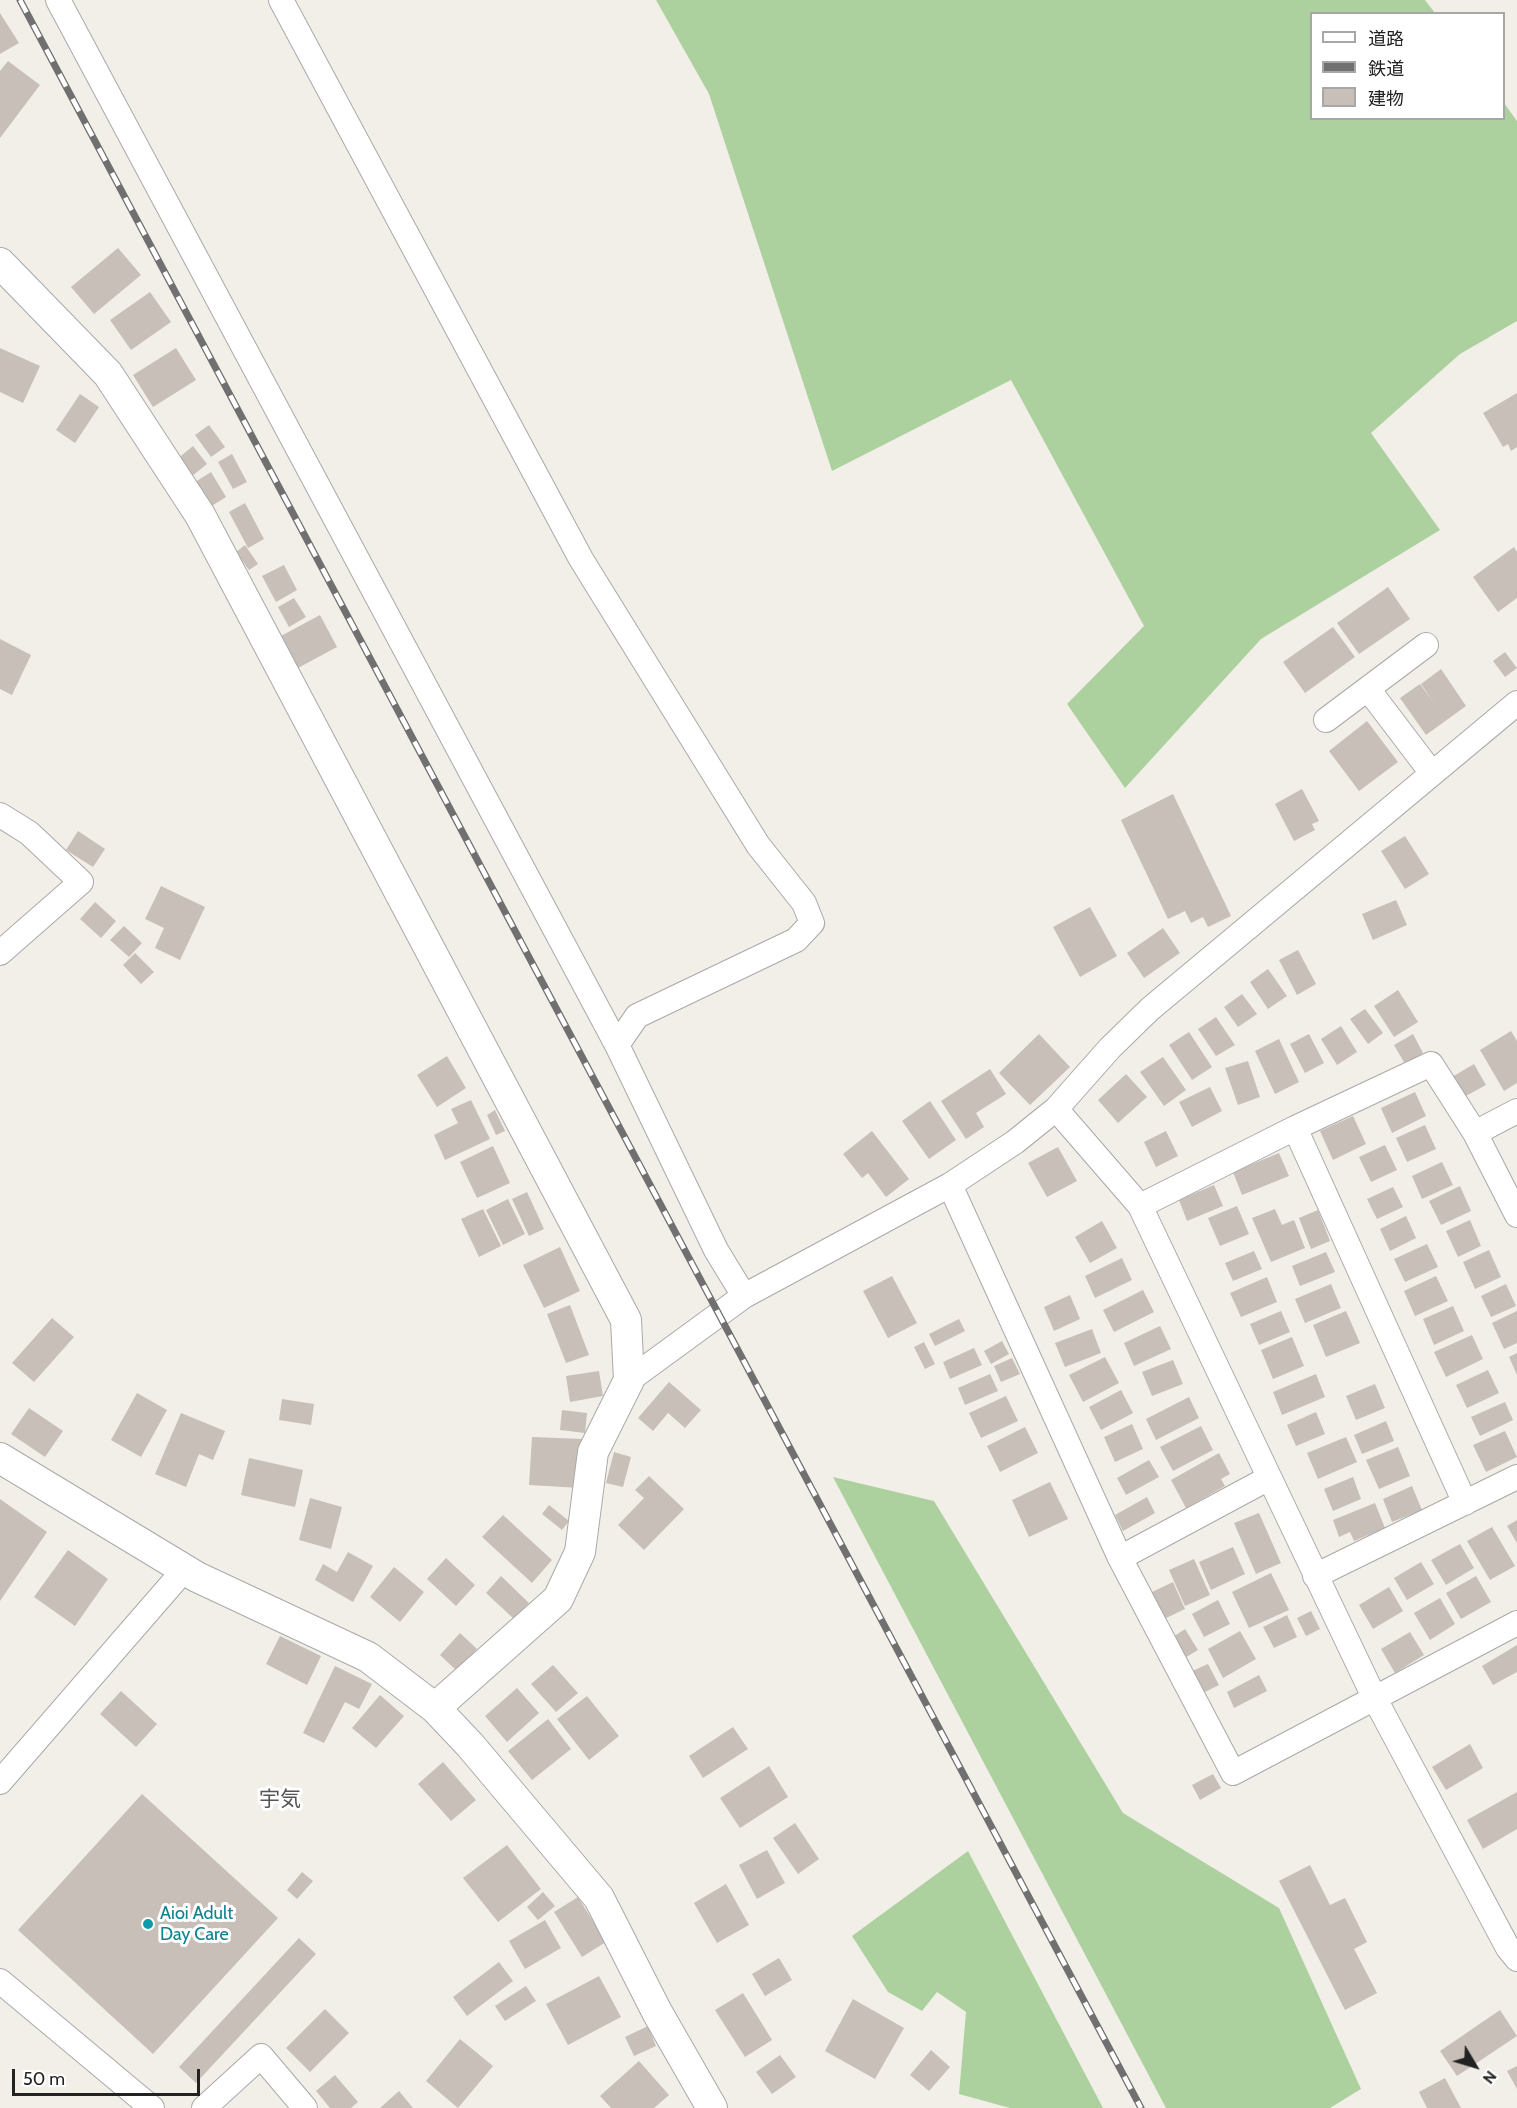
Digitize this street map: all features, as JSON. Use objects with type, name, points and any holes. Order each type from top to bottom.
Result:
[{"type":"street","points":[[58,0],[616,1045],[716,1250],[744,1296]]},
{"type":"street","points":[[281,0],[581,559],[758,845],[804,903],[812,923],[796,940],[637,1016],[616,1045]]},
{"type":"street","points":[[0,263],[108,374],[200,515],[626,1320],[629,1380]]},
{"type":"street","points":[[1326,720],[1426,645]]},
{"type":"street","points":[[1368,689],[1431,772]]},
{"type":"street","points":[[435,1708],[558,1599],[580,1552],[593,1452],[629,1380],[744,1296],[950,1185],[1015,1142],[1056,1109],[1110,1048],[1150,1009],[1431,772],[1517,703]]},
{"type":"street","points":[[0,815],[29,833],[81,882],[0,953]]},
{"type":"street","points":[[1140,1206],[1295,1128],[1431,1064],[1475,1133],[1517,1215]]},
{"type":"street","points":[[1056,1109],[1140,1206],[1374,1697],[1517,1959]]},
{"type":"street","points":[[1475,1133],[1517,1111]]},
{"type":"street","points":[[1295,1128],[1465,1503]]},
{"type":"street","points":[[950,1185],[1120,1558],[1233,1773],[1517,1623]]},
{"type":"street","points":[[0,1458],[184,1570],[368,1657],[435,1708],[470,1745],[599,1898],[657,2012],[712,2108]]},
{"type":"street","points":[[1315,1576],[1517,1477]]},
{"type":"street","points":[[1120,1558],[1269,1478]]},
{"type":"street","points":[[0,1782],[184,1570]]},
{"type":"street","points":[[0,1981],[152,2108]]},
{"type":"street","points":[[204,2108],[261,2056],[305,2108]]},
{"type":"green space","points":[[656,0],[1425,0],[1434,12],[1310,12],[1310,120],[1505,120],[1505,104],[1517,121],[1517,321],[1460,354],[1371,433],[1440,530],[1261,639],[1125,788],[1067,704],[1144,626],[1011,380],[832,471],[709,94]]},
{"type":"green space","points":[[833,1477],[934,1501],[1123,1813],[1279,1908],[1361,2089],[1330,2108],[1166,2108]]},
{"type":"green space","points":[[968,1851],[1103,2108],[1010,2108],[959,2094],[966,2012],[937,1992],[922,2011],[888,1992],[852,1936]]},
{"type":"building","points":[[0,13],[19,43],[0,54]]},
{"type":"building","points":[[8,61],[40,85],[0,138],[0,71]]},
{"type":"building","points":[[118,248],[141,275],[94,314],[71,287]]},
{"type":"building","points":[[150,292],[171,322],[131,350],[110,320]]},
{"type":"building","points":[[0,348],[40,366],[23,403],[0,392]]},
{"type":"building","points":[[176,348],[196,380],[153,407],[133,375]]},
{"type":"building","points":[[1517,393],[1517,447],[1511,451],[1508,444],[1503,447],[1483,413]]},
{"type":"building","points":[[80,394],[99,407],[75,443],[56,430]]},
{"type":"building","points":[[209,425],[225,447],[211,457],[195,435]]},
{"type":"building","points":[[193,446],[207,464],[191,477],[177,459]]},
{"type":"building","points":[[232,454],[247,482],[233,489],[218,462]]},
{"type":"building","points":[[211,472],[226,497],[210,507],[195,482]]},
{"type":"building","points":[[245,503],[264,539],[248,548],[229,512]]},
{"type":"building","points":[[245,545],[258,564],[249,570],[236,552]]},
{"type":"building","points":[[1514,547],[1517,552],[1517,598],[1498,612],[1473,577]]},
{"type":"building","points":[[284,565],[297,590],[276,602],[262,576]]},
{"type":"building","points":[[1388,587],[1410,619],[1359,654],[1337,623]]},
{"type":"building","points":[[294,598],[306,617],[289,627],[278,607]]},
{"type":"building","points":[[320,615],[337,647],[298,668],[281,636]]},
{"type":"building","points":[[1333,627],[1355,657],[1305,693],[1283,662]]},
{"type":"building","points":[[0,639],[31,655],[12,695],[0,689]]},
{"type":"building","points":[[1505,652],[1517,668],[1505,677],[1493,661]]},
{"type":"building","points":[[1441,669],[1466,706],[1426,735],[1400,698],[1420,684],[1435,704],[1421,684]]},
{"type":"building","points":[[1367,721],[1398,762],[1359,791],[1329,751]]},
{"type":"building","points":[[1302,789],[1319,821],[1312,824],[1315,830],[1294,841],[1275,804]]},
{"type":"building","points":[[1173,794],[1231,916],[1208,927],[1203,917],[1191,923],[1185,911],[1168,919],[1121,820]]},
{"type":"building","points":[[78,831],[105,849],[93,867],[66,850]]},
{"type":"building","points":[[1405,836],[1429,874],[1405,889],[1381,851]]},
{"type":"building","points":[[161,886],[205,907],[180,960],[155,948],[164,928],[145,919]]},
{"type":"building","points":[[1396,900],[1407,925],[1373,940],[1362,914]]},
{"type":"building","points":[[95,902],[116,921],[101,938],[80,919]]},
{"type":"building","points":[[1090,907],[1117,956],[1080,977],[1053,927]]},
{"type":"building","points":[[124,926],[142,943],[129,957],[110,940]]},
{"type":"building","points":[[1163,928],[1180,953],[1144,978],[1127,953]]},
{"type":"building","points":[[1298,950],[1316,984],[1297,995],[1279,960]]},
{"type":"building","points":[[135,953],[154,972],[141,984],[123,965]]},
{"type":"building","points":[[1268,969],[1287,996],[1268,1009],[1250,982]]},
{"type":"building","points":[[1398,990],[1418,1022],[1394,1037],[1374,1006]]},
{"type":"building","points":[[1242,994],[1257,1014],[1238,1027],[1224,1007]]},
{"type":"building","points":[[1365,1009],[1383,1033],[1368,1044],[1350,1019]]},
{"type":"building","points":[[1216,1017],[1235,1045],[1216,1056],[1198,1029]]},
{"type":"building","points":[[1341,1026],[1357,1052],[1337,1065],[1321,1039]]},
{"type":"building","points":[[1511,1031],[1517,1041],[1517,1083],[1504,1091],[1480,1050]]},
{"type":"building","points":[[1189,1032],[1212,1067],[1192,1080],[1169,1045]]},
{"type":"building","points":[[1039,1034],[1070,1067],[1030,1105],[999,1073]]},
{"type":"building","points":[[1309,1034],[1324,1063],[1305,1073],[1290,1044]]},
{"type":"building","points":[[1413,1034],[1423,1053],[1405,1064],[1394,1045]]},
{"type":"building","points":[[1279,1039],[1299,1082],[1275,1094],[1255,1051]]},
{"type":"building","points":[[447,1056],[466,1088],[437,1107],[417,1075]]},
{"type":"building","points":[[1163,1057],[1186,1090],[1164,1106],[1140,1072]]},
{"type":"building","points":[[1248,1061],[1260,1097],[1238,1105],[1225,1068]]},
{"type":"building","points":[[1474,1064],[1486,1085],[1464,1097],[1452,1077]]},
{"type":"building","points":[[990,1069],[1006,1094],[976,1113],[984,1127],[966,1139],[941,1101]]},
{"type":"building","points":[[1126,1074],[1147,1097],[1118,1123],[1098,1100]]},
{"type":"building","points":[[1210,1087],[1222,1111],[1192,1127],[1179,1102]]},
{"type":"building","points":[[1415,1092],[1426,1116],[1392,1133],[1381,1108]]},
{"type":"building","points":[[471,1100],[490,1139],[445,1160],[434,1135],[458,1123],[451,1109]]},
{"type":"building","points":[[930,1101],[956,1140],[929,1159],[902,1121]]},
{"type":"building","points":[[495,1110],[505,1131],[496,1135],[487,1115]]},
{"type":"building","points":[[1353,1116],[1366,1144],[1333,1160],[1320,1131]]},
{"type":"building","points":[[1425,1125],[1436,1149],[1407,1162],[1396,1138]]},
{"type":"building","points":[[872,1131],[909,1179],[886,1197],[868,1173],[862,1178],[843,1154]]},
{"type":"building","points":[[1166,1131],[1178,1156],[1156,1167],[1144,1142]]},
{"type":"building","points":[[1385,1145],[1397,1170],[1371,1182],[1359,1157]]},
{"type":"building","points":[[493,1146],[510,1183],[477,1198],[460,1162]]},
{"type":"building","points":[[1058,1147],[1077,1181],[1047,1197],[1028,1163]]},
{"type":"building","points":[[1279,1153],[1289,1176],[1242,1195],[1233,1172]]},
{"type":"building","points":[[1442,1162],[1453,1185],[1422,1199],[1412,1176]]},
{"type":"building","points":[[1214,1185],[1223,1206],[1187,1221],[1179,1200]]},
{"type":"building","points":[[1460,1186],[1471,1211],[1441,1225],[1429,1201]]},
{"type":"building","points":[[1393,1187],[1403,1207],[1377,1219],[1367,1199]]},
{"type":"building","points":[[527,1192],[544,1229],[529,1236],[512,1199]]},
{"type":"building","points":[[508,1199],[525,1234],[503,1245],[486,1210]]},
{"type":"building","points":[[1237,1206],[1249,1234],[1220,1246],[1208,1218]]},
{"type":"building","points":[[483,1209],[501,1246],[479,1257],[461,1219]]},
{"type":"building","points":[[1275,1209],[1282,1225],[1294,1220],[1305,1248],[1271,1262],[1252,1218]]},
{"type":"building","points":[[1318,1210],[1330,1241],[1311,1249],[1299,1218]]},
{"type":"building","points":[[1406,1216],[1416,1238],[1390,1251],[1380,1229]]},
{"type":"building","points":[[1470,1220],[1481,1246],[1458,1257],[1446,1231]]},
{"type":"building","points":[[1102,1221],[1117,1248],[1090,1263],[1075,1237]]},
{"type":"building","points":[[1427,1244],[1438,1267],[1405,1282],[1394,1259]]},
{"type":"building","points":[[560,1247],[580,1291],[544,1308],[523,1265]]},
{"type":"building","points":[[1489,1250],[1501,1277],[1475,1289],[1463,1262]]},
{"type":"building","points":[[1254,1251],[1262,1269],[1233,1281],[1225,1263]]},
{"type":"building","points":[[1326,1252],[1335,1272],[1300,1286],[1292,1266]]},
{"type":"building","points":[[1122,1258],[1132,1280],[1095,1298],[1085,1276]]},
{"type":"building","points":[[892,1276],[917,1323],[888,1338],[863,1291]]},
{"type":"building","points":[[1436,1276],[1448,1301],[1415,1316],[1404,1291]]},
{"type":"building","points":[[1267,1277],[1277,1302],[1241,1317],[1230,1293]]},
{"type":"building","points":[[1331,1284],[1341,1308],[1305,1323],[1295,1299]]},
{"type":"building","points":[[1506,1284],[1516,1306],[1491,1317],[1481,1296]]},
{"type":"building","points":[[1143,1290],[1154,1312],[1114,1332],[1103,1310]]},
{"type":"building","points":[[1070,1295],[1080,1319],[1054,1331],[1044,1307]]},
{"type":"building","points":[[570,1305],[589,1355],[566,1363],[547,1314]]},
{"type":"building","points":[[1453,1306],[1464,1331],[1434,1345],[1423,1319]]},
{"type":"building","points":[[1281,1311],[1290,1332],[1259,1345],[1250,1324]]},
{"type":"building","points":[[1346,1311],[1360,1343],[1326,1357],[1313,1325]]},
{"type":"building","points":[[1517,1311],[1517,1343],[1504,1349],[1492,1323]]},
{"type":"building","points":[[52,1318],[74,1337],[34,1382],[12,1363]]},
{"type":"building","points":[[959,1319],[965,1331],[935,1346],[929,1334]]},
{"type":"building","points":[[1160,1326],[1171,1349],[1134,1366],[1124,1343]]},
{"type":"building","points":[[1092,1329],[1101,1353],[1065,1367],[1055,1343]]},
{"type":"building","points":[[1472,1335],[1483,1359],[1446,1377],[1434,1352]]},
{"type":"building","points":[[1292,1337],[1304,1366],[1273,1379],[1261,1350]]},
{"type":"building","points":[[1002,1341],[1009,1354],[991,1364],[984,1351]]},
{"type":"building","points":[[924,1342],[935,1364],[925,1369],[914,1347]]},
{"type":"building","points":[[974,1348],[982,1365],[950,1379],[943,1362]]},
{"type":"building","points":[[1517,1353],[1517,1375],[1509,1357]]},
{"type":"building","points":[[1105,1357],[1119,1383],[1083,1402],[1069,1375]]},
{"type":"building","points":[[1012,1358],[1020,1374],[1001,1382],[994,1366]]},
{"type":"building","points":[[1173,1360],[1183,1384],[1152,1396],[1142,1372]]},
{"type":"building","points":[[1488,1370],[1499,1393],[1467,1408],[1456,1385]]},
{"type":"building","points":[[599,1371],[603,1396],[570,1402],[566,1376]]},
{"type":"building","points":[[990,1374],[998,1391],[965,1405],[958,1388]]},
{"type":"building","points":[[1316,1374],[1325,1397],[1282,1415],[1273,1392]]},
{"type":"building","points":[[669,1382],[701,1410],[685,1428],[668,1413],[653,1431],[638,1418]]},
{"type":"building","points":[[1375,1384],[1385,1408],[1356,1420],[1346,1396]]},
{"type":"building","points":[[1121,1390],[1133,1413],[1101,1430],[1089,1407]]},
{"type":"building","points":[[137,1393],[167,1410],[141,1457],[111,1440]]},
{"type":"building","points":[[1006,1396],[1018,1421],[981,1438],[969,1413]]},
{"type":"building","points":[[1189,1397],[1199,1418],[1156,1440],[1146,1419]]},
{"type":"building","points":[[282,1399],[314,1404],[311,1425],[279,1420]]},
{"type":"building","points":[[1505,1402],[1513,1420],[1480,1436],[1471,1417]]},
{"type":"building","points":[[29,1408],[63,1431],[45,1457],[11,1434]]},
{"type":"building","points":[[562,1410],[587,1413],[585,1433],[560,1430]]},
{"type":"building","points":[[1316,1412],[1325,1434],[1296,1446],[1287,1425]]},
{"type":"building","points":[[181,1413],[225,1431],[213,1460],[199,1454],[186,1487],[155,1474]]},
{"type":"building","points":[[1386,1421],[1394,1441],[1362,1454],[1354,1435]]},
{"type":"building","points":[[1132,1424],[1143,1449],[1115,1462],[1104,1437]]},
{"type":"building","points":[[1201,1426],[1213,1450],[1173,1471],[1160,1447]]},
{"type":"building","points":[[1025,1427],[1038,1453],[1000,1472],[987,1446]]},
{"type":"building","points":[[1505,1431],[1517,1457],[1486,1472],[1473,1445]]},
{"type":"building","points":[[532,1437],[583,1439],[580,1488],[529,1485]]},
{"type":"building","points":[[1346,1437],[1357,1462],[1318,1479],[1307,1453]]},
{"type":"building","points":[[1398,1447],[1410,1476],[1379,1489],[1366,1460]]},
{"type":"building","points":[[614,1452],[631,1457],[623,1487],[606,1483]]},
{"type":"building","points":[[1219,1453],[1230,1474],[1221,1479],[1225,1486],[1186,1508],[1171,1480]]},
{"type":"building","points":[[249,1458],[303,1470],[295,1507],[241,1495]]},
{"type":"building","points":[[1149,1460],[1159,1477],[1126,1495],[1117,1478]]},
{"type":"building","points":[[649,1476],[684,1509],[644,1550],[618,1525],[644,1498],[635,1490]]},
{"type":"building","points":[[1353,1477],[1361,1499],[1333,1511],[1324,1489]]},
{"type":"building","points":[[1050,1482],[1068,1519],[1029,1537],[1012,1500]]},
{"type":"building","points":[[1412,1486],[1422,1510],[1392,1522],[1383,1499]]},
{"type":"building","points":[[1147,1497],[1155,1513],[1123,1531],[1115,1515]]},
{"type":"building","points":[[310,1498],[342,1507],[331,1549],[299,1540]]},
{"type":"building","points":[[0,1499],[47,1532],[0,1601]]},
{"type":"building","points":[[1375,1503],[1385,1528],[1354,1541],[1350,1532],[1339,1537],[1333,1520]]},
{"type":"building","points":[[549,1505],[569,1521],[562,1530],[542,1514]]},
{"type":"building","points":[[1259,1513],[1281,1563],[1256,1574],[1234,1523]]},
{"type":"building","points":[[503,1515],[552,1560],[532,1583],[482,1537]]},
{"type":"building","points":[[1517,1520],[1517,1543],[1507,1526]]},
{"type":"building","points":[[1492,1527],[1515,1566],[1490,1580],[1467,1541]]},
{"type":"building","points":[[1460,1544],[1474,1568],[1446,1585],[1431,1560]]},
{"type":"building","points":[[1233,1547],[1245,1574],[1211,1590],[1199,1562]]},
{"type":"building","points":[[68,1550],[108,1579],[75,1626],[34,1597]]},
{"type":"building","points":[[348,1552],[373,1566],[353,1602],[315,1580],[323,1564],[337,1572]]},
{"type":"building","points":[[446,1558],[475,1585],[456,1606],[427,1579]]},
{"type":"building","points":[[1194,1559],[1210,1595],[1185,1606],[1169,1570]]},
{"type":"building","points":[[1421,1562],[1434,1584],[1407,1600],[1394,1578]]},
{"type":"building","points":[[394,1567],[424,1592],[400,1622],[370,1597]]},
{"type":"building","points":[[1271,1573],[1289,1610],[1249,1628],[1232,1592]]},
{"type":"building","points":[[501,1576],[529,1603],[514,1619],[486,1593]]},
{"type":"building","points":[[1476,1576],[1491,1602],[1461,1619],[1446,1593]]},
{"type":"building","points":[[1173,1582],[1185,1609],[1162,1620],[1150,1593]]},
{"type":"building","points":[[1389,1587],[1403,1611],[1373,1629],[1359,1605]]},
{"type":"building","points":[[1440,1598],[1455,1624],[1430,1640],[1414,1613]]},
{"type":"building","points":[[1218,1600],[1230,1624],[1204,1637],[1192,1614]]},
{"type":"building","points":[[1311,1611],[1320,1629],[1306,1636],[1297,1618]]},
{"type":"building","points":[[1287,1615],[1297,1637],[1274,1648],[1263,1627]]},
{"type":"building","points":[[1185,1629],[1198,1650],[1183,1659],[1170,1639]]},
{"type":"building","points":[[1240,1631],[1256,1659],[1223,1678],[1208,1649]]},
{"type":"building","points":[[1410,1632],[1424,1655],[1395,1673],[1381,1649]]},
{"type":"building","points":[[460,1633],[477,1649],[457,1671],[440,1655]]},
{"type":"building","points":[[280,1636],[321,1656],[307,1685],[266,1664]]},
{"type":"building","points":[[1517,1645],[1517,1672],[1493,1685],[1482,1666]]},
{"type":"building","points":[[1208,1664],[1219,1685],[1201,1694],[1190,1672]]},
{"type":"building","points":[[553,1665],[578,1693],[556,1712],[531,1684]]},
{"type":"building","points":[[335,1666],[372,1684],[359,1709],[345,1702],[324,1743],[303,1733]]},
{"type":"building","points":[[1259,1675],[1267,1691],[1234,1708],[1227,1692]]},
{"type":"building","points":[[517,1688],[539,1713],[507,1742],[485,1716]]},
{"type":"building","points":[[121,1691],[157,1724],[136,1747],[100,1714]]},
{"type":"building","points":[[380,1695],[404,1716],[376,1748],[352,1728]]},
{"type":"building","points":[[587,1696],[619,1736],[589,1760],[557,1719]]},
{"type":"building","points":[[548,1719],[571,1749],[532,1780],[508,1751]]},
{"type":"building","points":[[733,1727],[748,1749],[703,1778],[689,1756]]},
{"type":"building","points":[[1470,1744],[1483,1768],[1446,1790],[1432,1767]]},
{"type":"building","points":[[443,1762],[476,1800],[451,1821],[418,1784]]},
{"type":"building","points":[[769,1766],[788,1797],[740,1828],[720,1798]]},
{"type":"building","points":[[1213,1774],[1221,1788],[1200,1800],[1192,1785]]},
{"type":"building","points":[[1517,1792],[1517,1829],[1483,1849],[1467,1820]]},
{"type":"building","name":"Aioi Adult Day Care","points":[[142,1794],[278,1918],[153,2054],[18,1930]]},
{"type":"building","points":[[795,1823],[819,1859],[798,1874],[773,1838]]},
{"type":"building","points":[[507,1845],[541,1889],[498,1922],[463,1878]]},
{"type":"building","points":[[767,1850],[785,1883],[757,1899],[739,1865]]},
{"type":"building","points":[[1310,1865],[1330,1905],[1345,1898],[1367,1942],[1354,1949],[1377,1993],[1345,2010],[1279,1881]]},
{"type":"building","points":[[302,1872],[313,1881],[297,1899],[287,1890]]},
{"type":"building","points":[[726,1884],[749,1925],[717,1943],[694,1903]]},
{"type":"building","points":[[543,1892],[555,1906],[538,1920],[527,1907]]},
{"type":"building","points":[[578,1897],[606,1942],[582,1957],[554,1912]]},
{"type":"building","points":[[545,1920],[561,1948],[525,1969],[509,1941]]},
{"type":"building","points":[[299,1938],[316,1954],[196,2083],[179,2067]]},
{"type":"building","points":[[779,1958],[792,1980],[765,1996],[752,1974]]},
{"type":"building","points":[[499,1962],[513,1981],[467,2016],[453,1997]]},
{"type":"building","points":[[599,1976],[621,2017],[568,2045],[546,2004]]},
{"type":"building","points":[[526,1986],[536,2001],[505,2021],[495,2006]]},
{"type":"building","points":[[743,1993],[772,2040],[745,2057],[715,2010]]},
{"type":"building","points":[[853,1999],[904,2028],[875,2079],[825,2051]]},
{"type":"building","points":[[325,2009],[349,2033],[310,2072],[286,2048]]},
{"type":"building","points":[[1500,2010],[1517,2036],[1457,2076],[1440,2051]]},
{"type":"building","points":[[648,2026],[656,2046],[634,2056],[625,2037]]},
{"type":"building","points":[[460,2039],[493,2066],[458,2108],[426,2081]]},
{"type":"building","points":[[931,2050],[950,2067],[929,2091],[910,2075]]},
{"type":"building","points":[[780,2055],[796,2077],[772,2094],[756,2072]]},
{"type":"building","points":[[639,2061],[669,2095],[654,2108],[611,2108],[600,2096]]},
{"type":"building","points":[[1517,2066],[1517,2089],[1507,2071]]},
{"type":"building","points":[[335,2075],[358,2102],[351,2108],[330,2108],[316,2091]]},
{"type":"building","points":[[1445,2078],[1461,2108],[1427,2108],[1419,2092]]},
{"type":"building","points":[[399,2091],[413,2108],[380,2108]]},
{"type":"railway","points":[[20,0],[1141,2108]]},
{"type":"place","name":"Aioi Adult Day Care","points":[[148,1924]]},
{"type":"district","name":"宇気","points":[[280,1800]]}]
